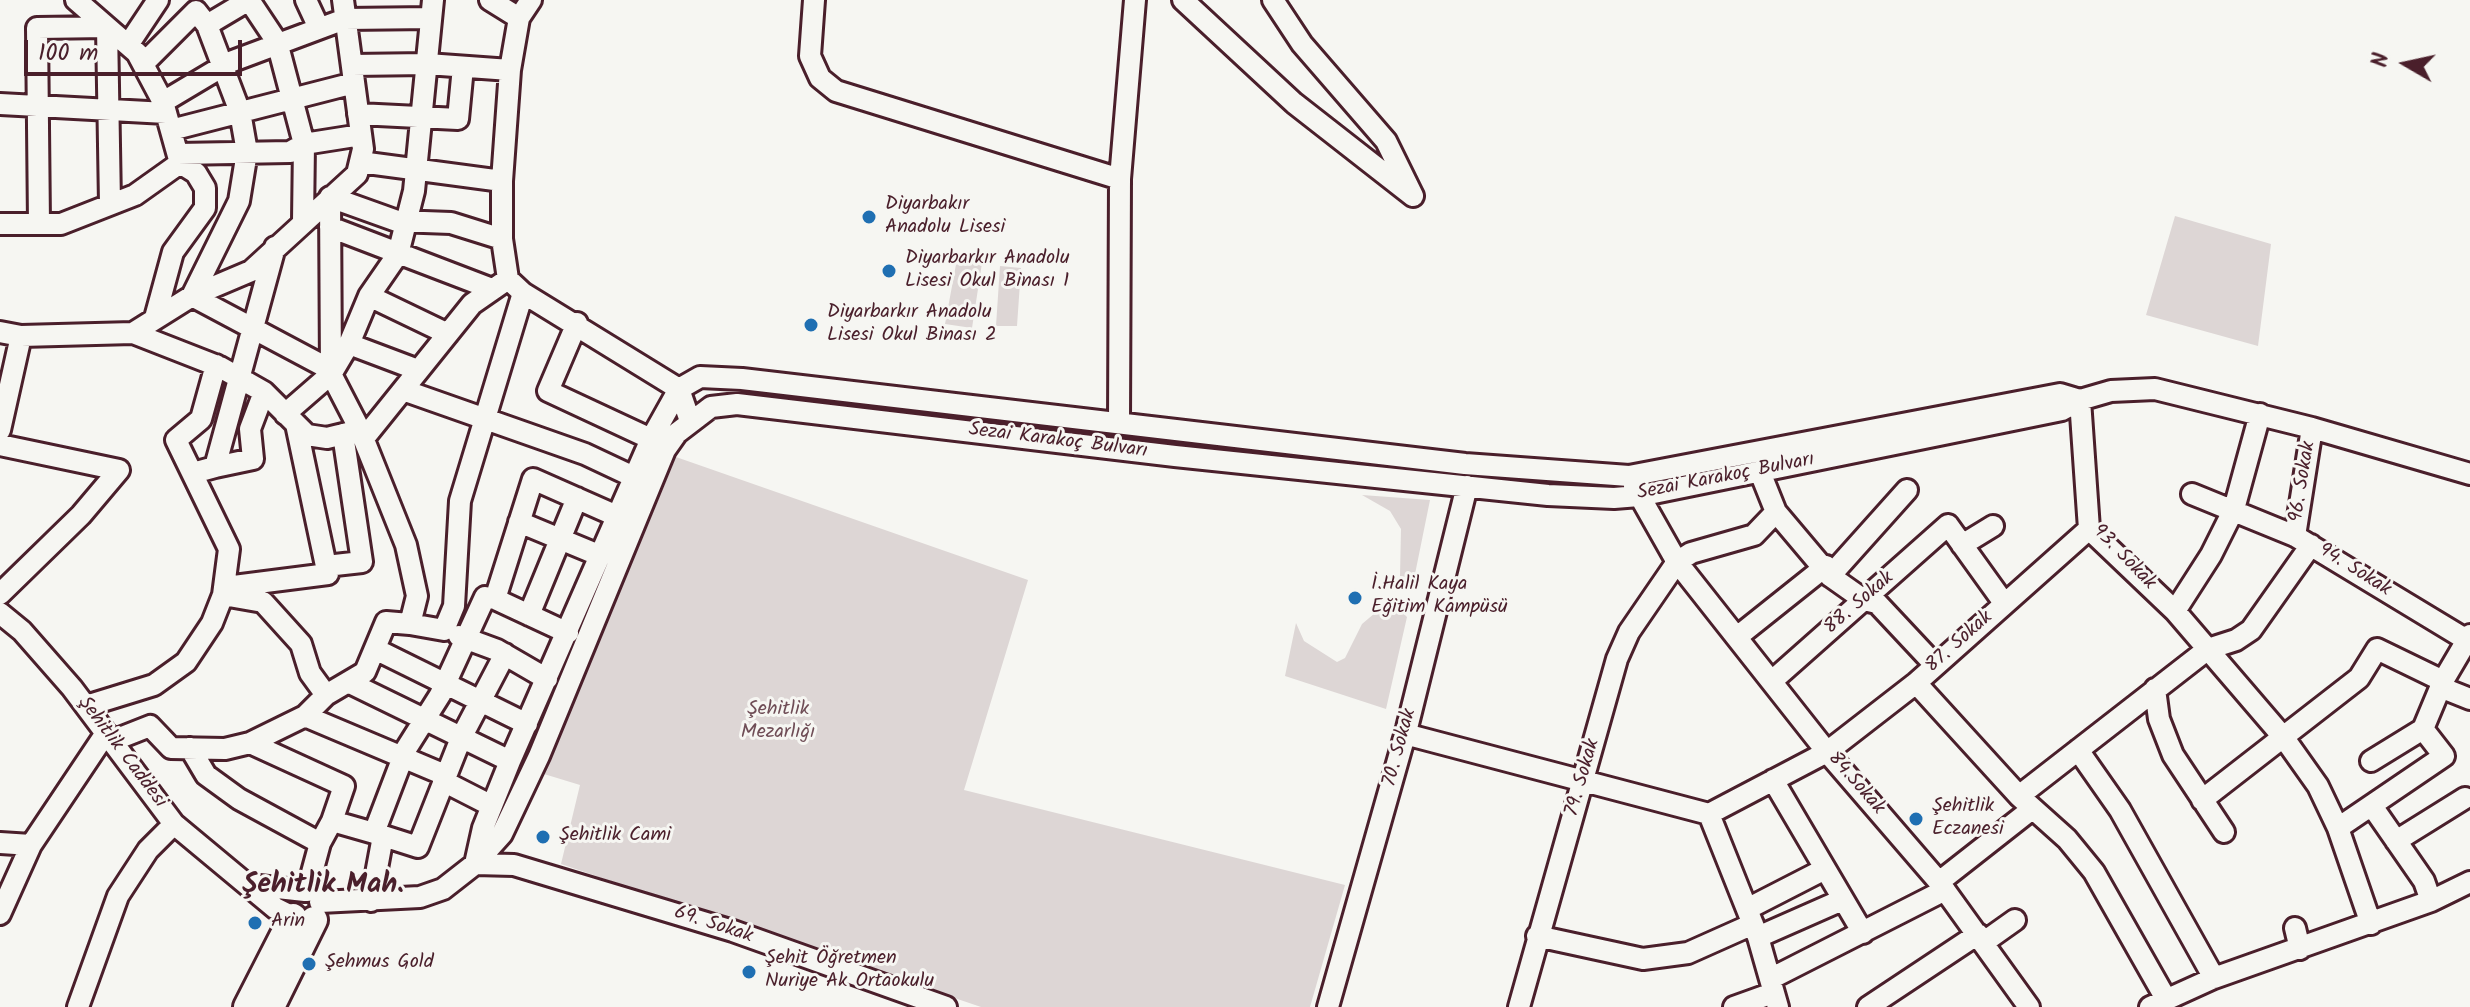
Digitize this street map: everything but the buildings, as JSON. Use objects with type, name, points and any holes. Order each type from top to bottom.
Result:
[{"type":"main road","points":[[247,1007],[308,904]]},
{"type":"main road","points":[[271,1007],[308,904]]},
{"type":"street","points":[[76,0],[128,45],[143,64],[167,115],[179,158],[196,173],[205,188],[205,208],[173,252],[155,318]]},
{"type":"street","points":[[128,45],[158,0]]},
{"type":"street","points":[[143,64],[196,12],[249,0],[277,42],[304,144],[303,221]]},
{"type":"street","points":[[306,0],[319,28]]},
{"type":"street","points":[[490,0],[519,18]]},
{"type":"street","points":[[444,630],[454,606],[460,501],[485,421],[508,287],[502,239],[502,181],[510,70],[519,18],[531,0]]},
{"type":"street","points":[[814,0],[810,56],[820,78],[836,91],[1120,179]]},
{"type":"street","points":[[1119,423],[1120,179],[1135,0]]},
{"type":"street","points":[[1183,0],[1294,103],[1413,196],[1386,141],[1302,44],[1273,0]]},
{"type":"street","points":[[1194,0],[1205,23]]},
{"type":"street","points":[[133,333],[192,296],[251,271],[357,174],[361,135],[344,9]]},
{"type":"street","points":[[167,115],[223,66],[277,42],[319,28],[344,9],[432,9],[416,167],[398,254],[369,296],[349,344],[332,372],[290,419]]},
{"type":"street","points":[[192,296],[239,201],[247,152],[240,112],[223,66],[196,12]]},
{"type":"street","points":[[39,224],[37,28],[107,27]]},
{"type":"street","points":[[107,27],[110,204]]},
{"type":"street","points":[[0,104],[167,115],[240,112],[292,98],[353,74],[427,64],[510,70]]},
{"type":"street","points":[[358,114],[458,119],[463,67]]},
{"type":"street","points":[[0,224],[61,224],[135,195],[179,158],[290,152],[304,144],[361,135]]},
{"type":"street","points":[[360,162],[416,167],[502,181]]},
{"type":"street","points":[[330,197],[397,221],[451,223],[502,239]]},
{"type":"street","points":[[330,197],[332,372],[406,545],[417,596],[410,624]]},
{"type":"street","points":[[330,227],[398,254],[508,287],[577,323],[679,389],[690,421]]},
{"type":"street","points":[[215,467],[275,247]]},
{"type":"street","points":[[173,252],[211,260]]},
{"type":"street","points":[[0,332],[21,336],[133,333],[216,365],[264,392],[307,435],[327,438],[356,434],[403,390],[472,304],[508,287]]},
{"type":"street","points":[[192,296],[332,372]]},
{"type":"street","points":[[369,296],[448,334]]},
{"type":"street","points":[[577,323],[548,391],[651,439]]},
{"type":"street","points":[[0,430],[21,336]]},
{"type":"street","points":[[349,344],[418,370]]},
{"type":"street","points":[[86,706],[154,685],[186,662],[212,623],[224,591],[229,549],[176,440],[201,419],[216,365]]},
{"type":"street","points":[[475,864],[492,806],[510,761],[651,439],[679,389],[700,377],[742,379],[1465,464],[1629,476],[2060,394],[2080,400],[2111,391],[2155,389],[2312,428],[2470,474]]},
{"type":"street","points":[[403,390],[585,454],[636,478]]},
{"type":"street","points":[[193,473],[253,459],[250,429],[264,392]]},
{"type":"street","name":"Sezai Karakoç Bulvarı","points":[[250,885],[308,904],[420,897],[443,889],[475,864],[502,834],[539,756],[665,450],[690,421],[711,407],[737,404],[1548,495],[1639,496],[2062,410],[2080,400]]},
{"type":"street","name":"93. Sokak","points":[[2080,400],[2089,529],[2175,611],[2284,738],[2318,786],[2338,828],[2371,924]]},
{"type":"street","points":[[2175,611],[2211,555],[2234,509],[2260,414]]},
{"type":"street","points":[[224,591],[328,574],[290,419]]},
{"type":"street","name":"96. Sokak","points":[[1734,1007],[1773,993],[1863,933],[1942,886],[2078,750],[2208,649],[2236,640],[2251,630],[2303,540],[2312,428]]},
{"type":"street","points":[[326,566],[362,562],[356,434]]},
{"type":"street","points":[[0,445],[119,470],[81,515],[0,594]]},
{"type":"street","points":[[1760,472],[1776,512],[1828,571],[1864,600],[1877,603],[1935,665]]},
{"type":"street","name":"84.Sokak","points":[[1629,476],[1677,562],[1827,752],[1942,886],[2029,1007]]},
{"type":"street","points":[[495,599],[533,479],[619,517]]},
{"type":"street","name":"70. Sokak","points":[[1328,1007],[1405,734],[1467,486]]},
{"type":"street","points":[[1737,637],[1828,571],[1907,490]]},
{"type":"street","name":"94. Sokak","points":[[2192,494],[2303,540],[2469,639]]},
{"type":"street","points":[[529,615],[577,498]]},
{"type":"street","points":[[1677,562],[1691,553],[1754,535],[1769,524],[1776,512]]},
{"type":"street","points":[[519,522],[601,556]]},
{"type":"street","name":"88. Sokak","points":[[1772,681],[1948,525],[1962,545]]},
{"type":"street","points":[[1993,526],[1962,545],[2004,603]]},
{"type":"street","name":"87. Sokak","points":[[1709,814],[1827,752],[1916,683],[2089,529]]},
{"type":"street","name":"79. Sokak","points":[[1519,1007],[1617,659],[1629,632],[1677,562]]},
{"type":"street","points":[[224,591],[263,602],[301,644],[310,673],[326,695]]},
{"type":"street","points":[[371,901],[378,835],[404,756],[468,639],[485,597],[568,633]]},
{"type":"street","name":"Şehitlik Caddesi","points":[[0,613],[22,631],[86,706],[174,824],[275,908],[308,904]]},
{"type":"street","points":[[0,914],[31,845],[109,737],[150,726],[171,748],[225,749],[250,743],[305,716],[326,695],[365,672],[386,622],[444,630],[505,654],[547,679]]},
{"type":"street","points":[[2371,761],[2423,729],[2442,684],[2469,639]]},
{"type":"street","points":[[375,649],[527,724]]},
{"type":"street","points":[[2202,800],[2359,678],[2377,649],[2470,699]]},
{"type":"street","points":[[332,821],[418,847],[461,738],[505,654]]},
{"type":"street","points":[[348,682],[510,761]]},
{"type":"street","points":[[1916,683],[2026,802],[2067,839],[2094,872],[2158,1003],[2214,978],[2431,901],[2470,882]]},
{"type":"street","points":[[2155,689],[2159,719],[2173,755],[2224,832]]},
{"type":"street","points":[[305,716],[404,756],[492,806]]},
{"type":"street","points":[[2338,828],[2444,756],[2423,729]]},
{"type":"street","points":[[1405,734],[1709,814],[1753,923],[1773,993]]},
{"type":"street","points":[[250,743],[344,786],[332,821],[320,843],[308,904]]},
{"type":"street","points":[[190,748],[206,775],[239,799],[320,843]]},
{"type":"street","points":[[2078,750],[2120,810],[2214,978]]},
{"type":"street","points":[[1773,780],[1823,870],[1863,933]]},
{"type":"street","points":[[2396,841],[2465,798]]},
{"type":"street","points":[[2372,806],[2424,881],[2431,901]]},
{"type":"street","points":[[78,1007],[118,896],[148,850],[174,824]]},
{"type":"street","points":[[0,843],[31,845]]},
{"type":"street","name":"69. Sokak","points":[[475,864],[514,865],[733,931],[946,1007]]},
{"type":"street","points":[[1753,923],[1823,870]]},
{"type":"street","points":[[1537,936],[1643,959],[1688,953],[1753,923],[1842,900]]},
{"type":"street","points":[[1868,1007],[2015,920]]},
{"type":"street","points":[[2295,928],[2300,949]]},
{"type":"green space","points":[[2175,216],[2271,244],[2258,346],[2146,315]]},
{"type":"green space","points":[[957,259],[982,263],[972,328],[945,324]]},
{"type":"green space","points":[[1000,266],[1021,268],[1017,326],[996,326]]},
{"type":"green space","name":"Şehitlik Mezarlığı","points":[[676,457],[1028,580],[964,790],[1345,885],[1310,1007],[981,1007],[561,864],[580,785],[544,774]]},
{"type":"green space","points":[[1362,495],[1430,500],[1414,579],[1400,576],[1401,529],[1390,511]]},
{"type":"green space","points":[[1401,611],[1407,617],[1386,709],[1285,676],[1296,623],[1304,641],[1337,662],[1345,658],[1362,624],[1375,613]]},
{"type":"place","name":"Diyarbakır Anadolu Lisesi","points":[[869,217]]},
{"type":"place","name":"Diyarbarkır Anadolu Lisesi Okul Binası 1","points":[[889,271]]},
{"type":"place","name":"Diyarbarkır Anadolu Lisesi Okul Binası 2","points":[[811,325]]},
{"type":"place","name":"İ.Halil Kaya Eğitim Kampüsü","points":[[1355,598]]},
{"type":"place","name":"Şehitlik Eczanesi","points":[[1916,819]]},
{"type":"place","name":"Şehitlik Cami","points":[[543,837]]},
{"type":"place","name":"Arin","points":[[255,923]]},
{"type":"place","name":"Şehmus Gold","points":[[309,964]]},
{"type":"place","name":"Şehit Öğretmen Nuriye Ak Ortaokulu","points":[[749,972]]},
{"type":"district","name":"Şehitlik Mah.","points":[[323,887]]}]
